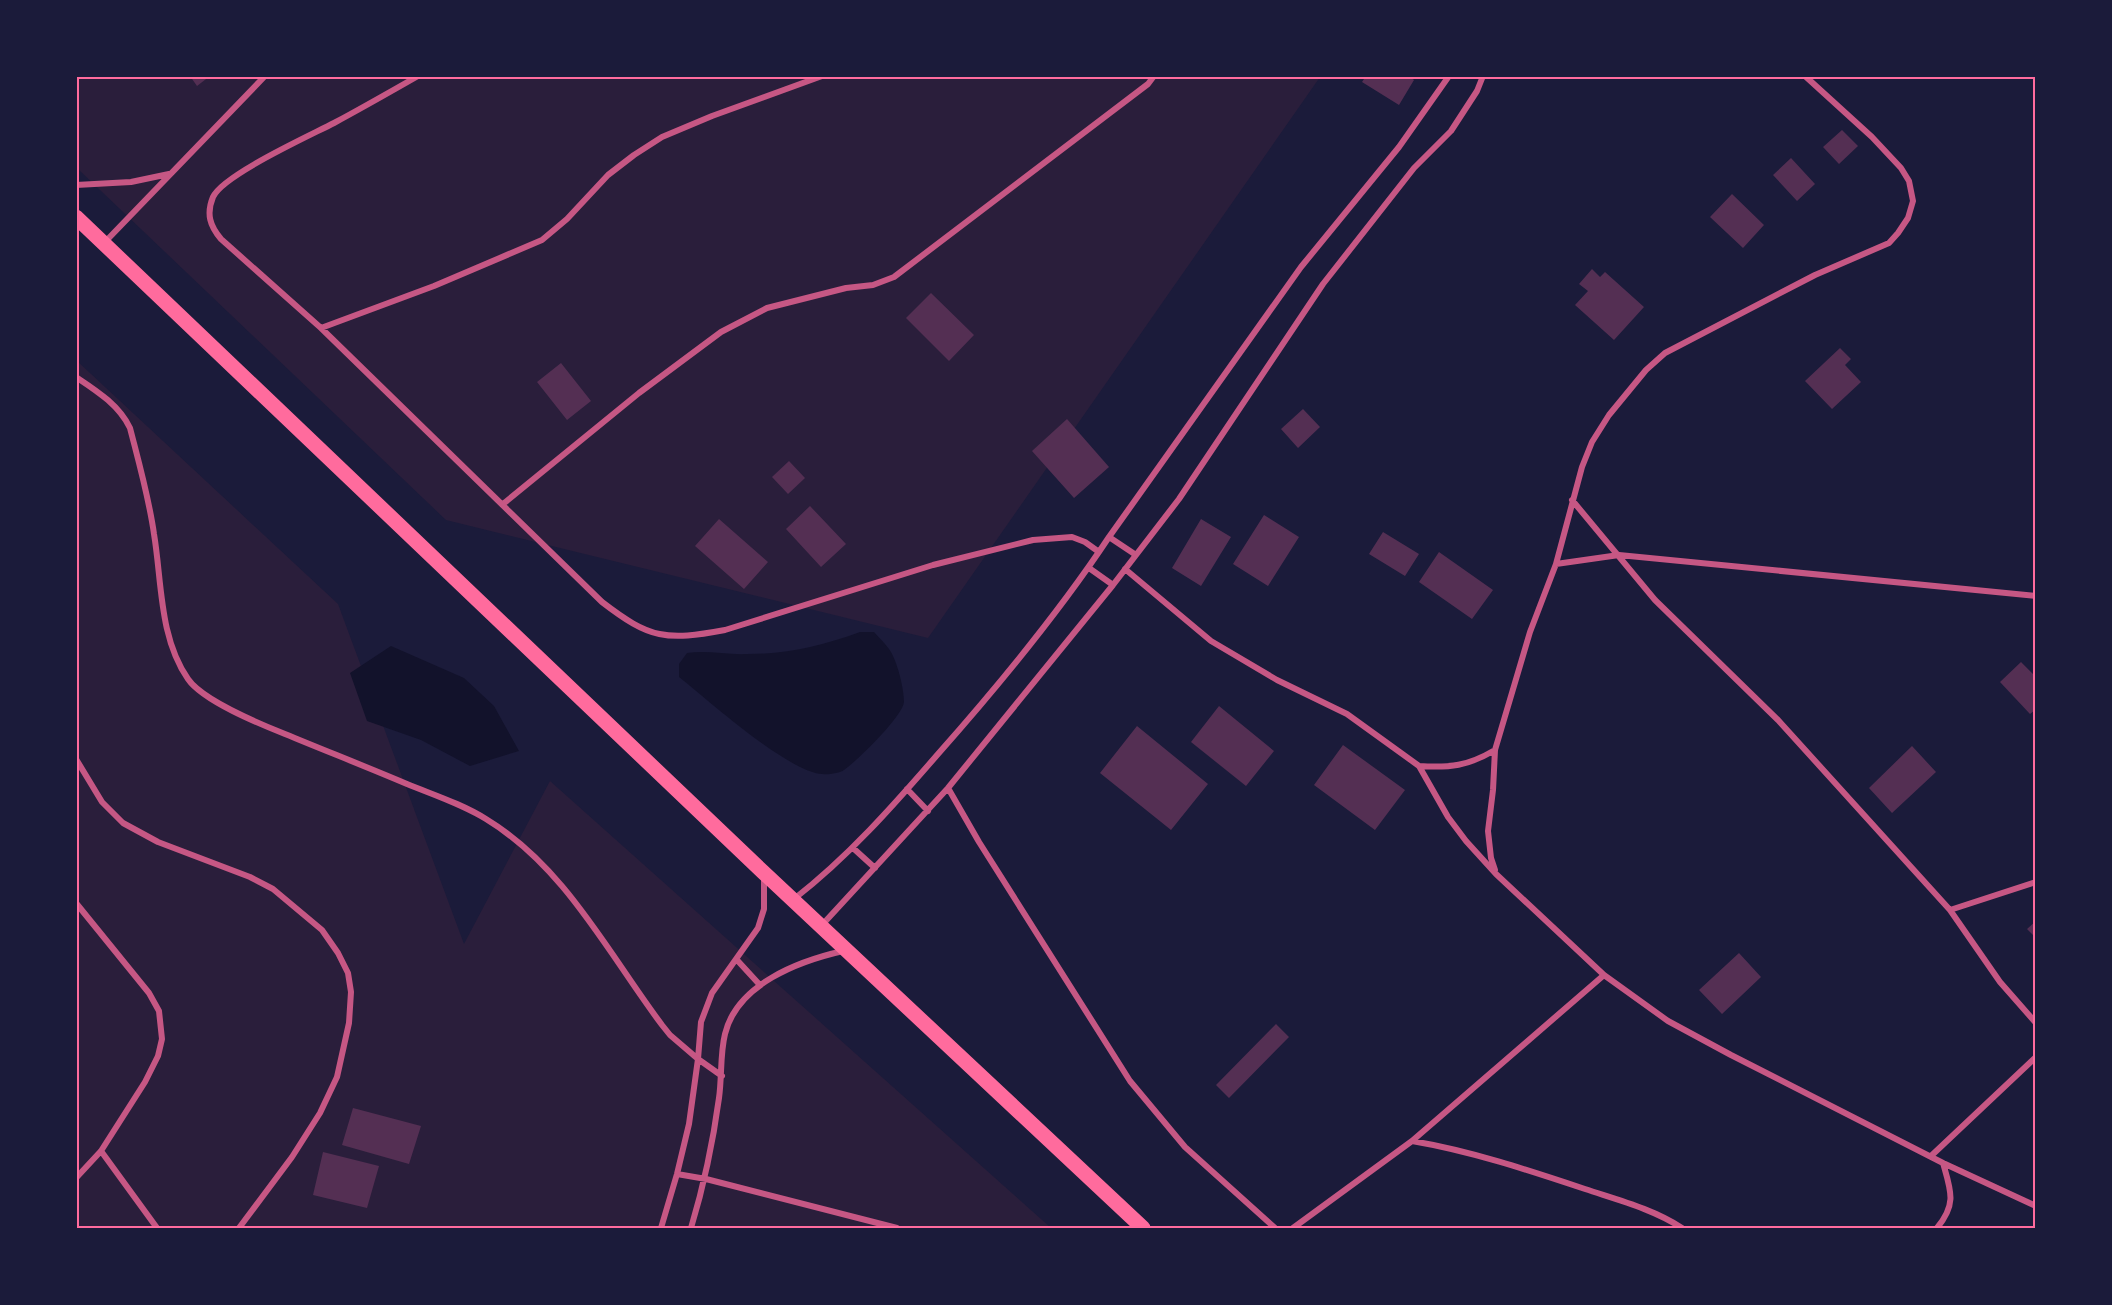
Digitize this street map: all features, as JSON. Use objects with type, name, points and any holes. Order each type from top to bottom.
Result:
[{"type":"main road","points":[[76,216],[764,872],[1143,1228]]},
{"type":"street","points":[[104,242],[265,76]]},
{"type":"street","points":[[418,76],[233,178],[213,196],[210,211],[211,227],[220,239],[321,328],[602,602],[627,621],[657,635],[690,637],[725,630],[933,565],[1033,540],[1072,537],[1085,542],[1099,552]]},
{"type":"street","points":[[321,328],[434,286],[542,240],[567,219],[613,171],[662,137],[712,116],[822,76]]},
{"type":"street","points":[[504,504],[639,393],[721,332],[767,308],[846,288],[873,285],[902,272],[1036,167],[1148,84],[1154,76]]},
{"type":"street","points":[[794,899],[820,879],[853,848],[1009,672],[1089,568],[1301,267],[1399,147],[1449,76]]},
{"type":"street","points":[[822,926],[948,788],[1113,585],[1179,499],[1323,284],[1414,168],[1451,131],[1477,91],[1483,76]]},
{"type":"street","points":[[1496,874],[1491,858],[1488,831],[1495,750],[1530,632],[1556,564],[1572,500],[1592,442],[1603,424],[1628,390],[1665,353],[1815,275],[1889,243],[1899,233],[1908,218],[1913,201],[1909,181],[1901,168],[1872,137],[1805,76]]},
{"type":"street","points":[[76,185],[130,182],[170,174]]},
{"type":"street","points":[[76,377],[107,399],[124,415],[129,428],[154,534],[168,632],[176,657],[189,681],[209,697],[251,720],[450,801],[486,819],[525,849],[562,886],[666,1030],[698,1059],[722,1076]]},
{"type":"street","points":[[1572,500],[1655,600],[1778,720],[1950,910],[2000,982],[2036,1023]]},
{"type":"street","points":[[1109,537],[1136,555]]},
{"type":"street","points":[[1556,564],[1619,555],[2036,596]]},
{"type":"street","points":[[1089,568],[1113,585]]},
{"type":"street","points":[[1125,569],[1211,641],[1277,680],[1347,714],[1419,766],[1448,817],[1496,874],[1604,975],[1668,1021],[1943,1163],[2036,1206]]},
{"type":"street","points":[[1419,766],[1464,765],[1495,750]]},
{"type":"street","points":[[76,759],[102,802],[123,823],[158,842],[250,877],[273,889],[322,930],[338,953],[348,974],[351,992],[349,1023],[338,1077],[320,1113],[292,1157],[239,1228]]},
{"type":"street","points":[[948,788],[979,842],[1130,1081],[1185,1146],[1275,1228]]},
{"type":"street","points":[[907,789],[928,811]]},
{"type":"street","points":[[853,848],[874,868]]},
{"type":"street","points":[[661,1228],[689,1124],[701,1022],[712,993],[759,928],[764,909],[764,872]]},
{"type":"street","points":[[1950,910],[2036,882]]},
{"type":"street","points":[[76,903],[149,993],[159,1011],[162,1025],[158,1056],[145,1082],[101,1151],[76,1178]]},
{"type":"street","points":[[691,1228],[705,1179],[722,1076],[725,1033],[733,1014],[759,984],[796,965],[847,950]]},
{"type":"street","points":[[737,960],[759,984]]},
{"type":"street","points":[[1293,1228],[1412,1141],[1604,975]]},
{"type":"street","points":[[1931,1156],[2036,1057]]},
{"type":"street","points":[[1412,1141],[1449,1148],[1532,1171],[1647,1209],[1682,1228]]},
{"type":"street","points":[[101,1151],[157,1228]]},
{"type":"street","points":[[1937,1228],[1952,1201],[1943,1163]]},
{"type":"street","points":[[677,1174],[705,1179],[897,1228]]},
{"type":"shaded area","points":[[76,77],[1320,77],[928,638],[446,520],[77,168]]},
{"type":"shaded area","points":[[76,360],[338,604],[464,944],[550,781],[1051,1228],[77,1228]]},
{"type":"shaded area","points":[[860,632],[874,632],[889,649],[900,674],[904,702],[902,709],[878,738],[850,765],[837,773],[822,774],[789,761],[749,733],[679,677],[679,664],[687,653],[777,653],[818,645]]},
{"type":"shaded area","points":[[391,646],[464,678],[494,706],[519,751],[470,766],[421,740],[367,721],[350,673]]},
{"type":"building","points":[[190,76],[210,76],[197,86]]},
{"type":"building","points":[[1366,76],[1409,76],[1414,80],[1399,105],[1362,82]]},
{"type":"building","points":[[1842,130],[1858,146],[1839,164],[1823,147]]},
{"type":"building","points":[[1791,158],[1815,184],[1797,201],[1773,175]]},
{"type":"building","points":[[1732,194],[1764,225],[1743,248],[1710,217]]},
{"type":"building","points":[[1592,269],[1600,277],[1605,272],[1644,307],[1614,340],[1575,305],[1588,291],[1579,284]]},
{"type":"building","points":[[931,293],[974,335],[949,361],[906,318]]},
{"type":"building","points":[[1840,348],[1851,359],[1845,365],[1861,382],[1832,409],[1805,381]]},
{"type":"building","points":[[561,363],[591,401],[567,420],[537,382]]},
{"type":"building","points":[[1303,409],[1320,427],[1298,448],[1281,429]]},
{"type":"building","points":[[1067,419],[1109,467],[1074,498],[1032,451]]},
{"type":"building","points":[[789,461],[805,478],[788,494],[772,477]]},
{"type":"building","points":[[810,506],[846,544],[821,567],[786,529]]},
{"type":"building","points":[[1264,515],[1299,537],[1268,586],[1233,564]]},
{"type":"building","points":[[719,519],[768,562],[744,589],[695,546]]},
{"type":"building","points":[[1201,519],[1231,537],[1201,586],[1172,568]]},
{"type":"building","points":[[1383,532],[1419,554],[1405,576],[1369,554]]},
{"type":"building","points":[[1439,552],[1493,590],[1472,619],[1419,582]]},
{"type":"building","points":[[2021,662],[2036,677],[2036,709],[2030,714],[2000,682]]},
{"type":"building","points":[[1219,706],[1274,751],[1246,786],[1191,742]]},
{"type":"building","points":[[1137,726],[1208,784],[1171,830],[1100,773]]},
{"type":"building","points":[[1343,745],[1405,790],[1375,830],[1314,785]]},
{"type":"building","points":[[1912,746],[1936,772],[1892,813],[1869,788]]},
{"type":"building","points":[[2036,921],[2036,938],[2027,929]]},
{"type":"building","points":[[1739,953],[1761,977],[1722,1014],[1699,990]]},
{"type":"building","points":[[1276,1024],[1289,1037],[1229,1098],[1216,1085]]},
{"type":"building","points":[[353,1108],[421,1126],[409,1164],[342,1145]]},
{"type":"building","points":[[323,1152],[379,1166],[367,1208],[313,1195]]}]
